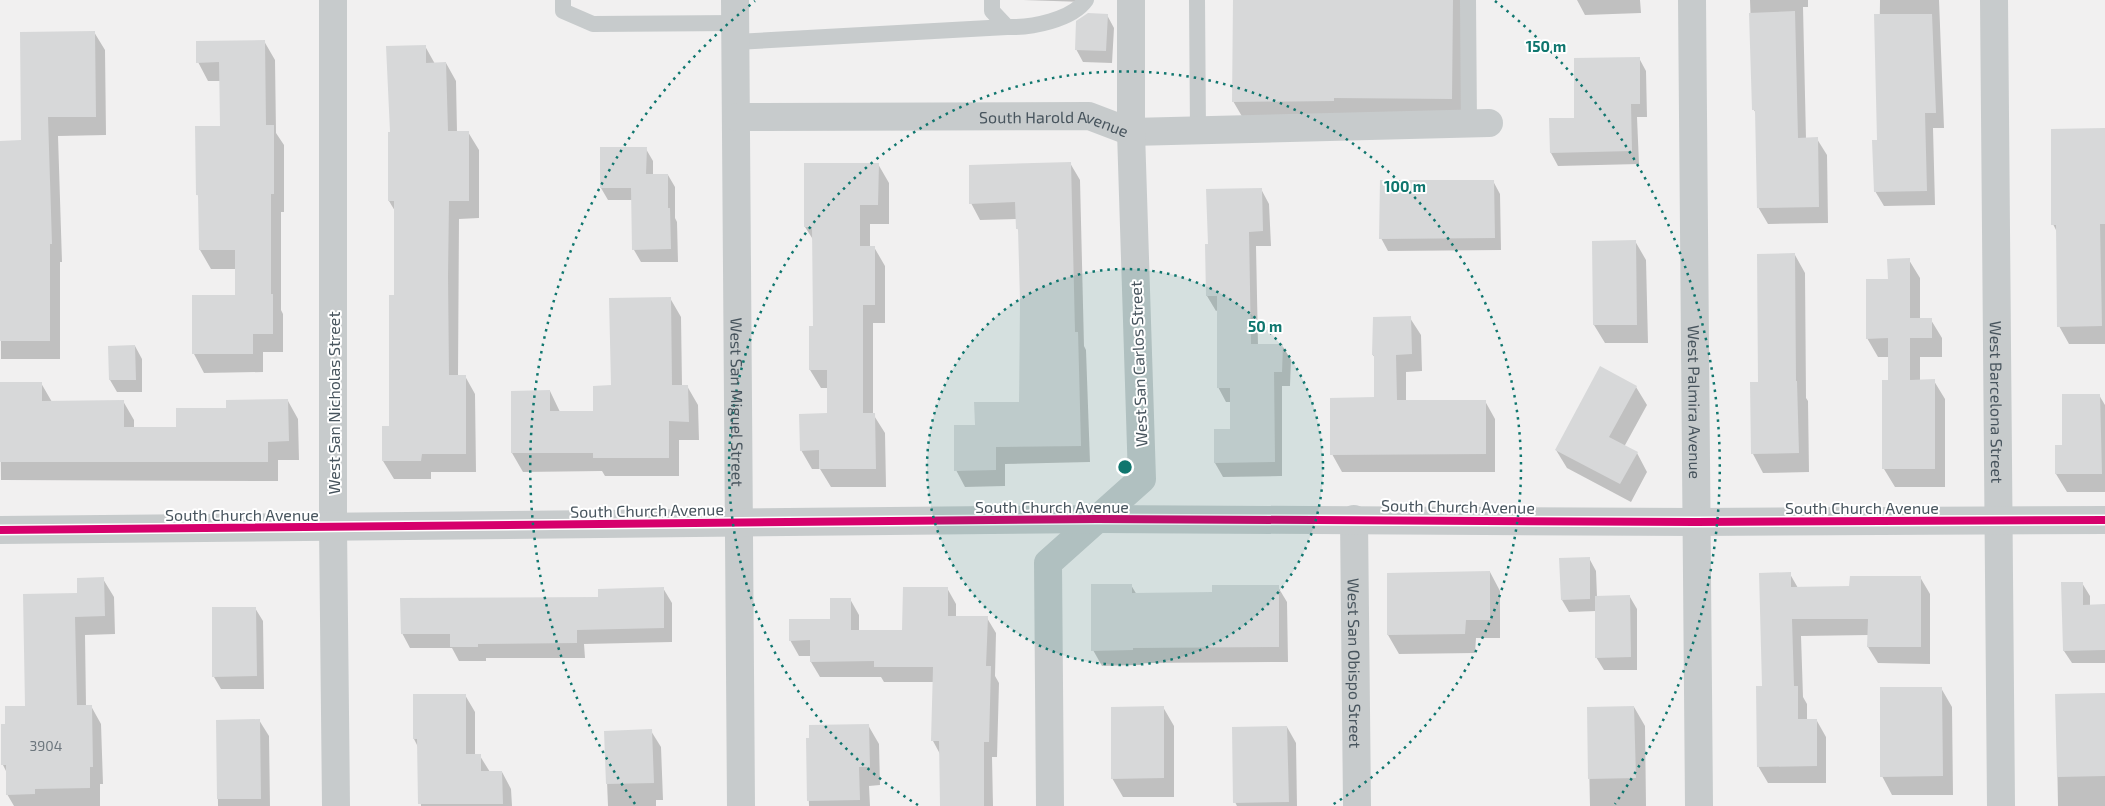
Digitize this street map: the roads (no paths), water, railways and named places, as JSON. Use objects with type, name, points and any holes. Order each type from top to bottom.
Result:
[{"type":"street","name":"West San Nicholas Street","points":[[333,0],[333,527],[336,806]]},
{"type":"street","name":"West San Carlos Street","points":[[1050,806],[1048,563],[1142,479],[1131,132],[1131,0]]},
{"type":"street","name":"West Palmira Avenue","points":[[1692,0],[1699,806]]},
{"type":"street","name":"West Barcelona Street","points":[[1994,0],[2001,806]]},
{"type":"street","name":"West San Miguel Street","points":[[736,22],[741,806]]},
{"type":"street","name":"South Harold Avenue","points":[[737,116],[1089,116],[1131,132],[1479,124]]},
{"type":"street","name":"South Church Avenue","points":[[0,530],[1097,519],[1696,522],[2105,520]]},
{"type":"street","name":"West San Obispo Street","points":[[1354,519],[1357,806]]},
{"type":"lane","points":[[563,0],[563,11],[593,24],[736,22],[1021,28],[1047,24],[1082,6],[1086,0]]},
{"type":"lane","points":[[992,0],[992,11],[1007,27]]},
{"type":"lane","points":[[1197,0],[1198,131]]},
{"type":"lane","points":[[1468,0],[1479,124]]}]
